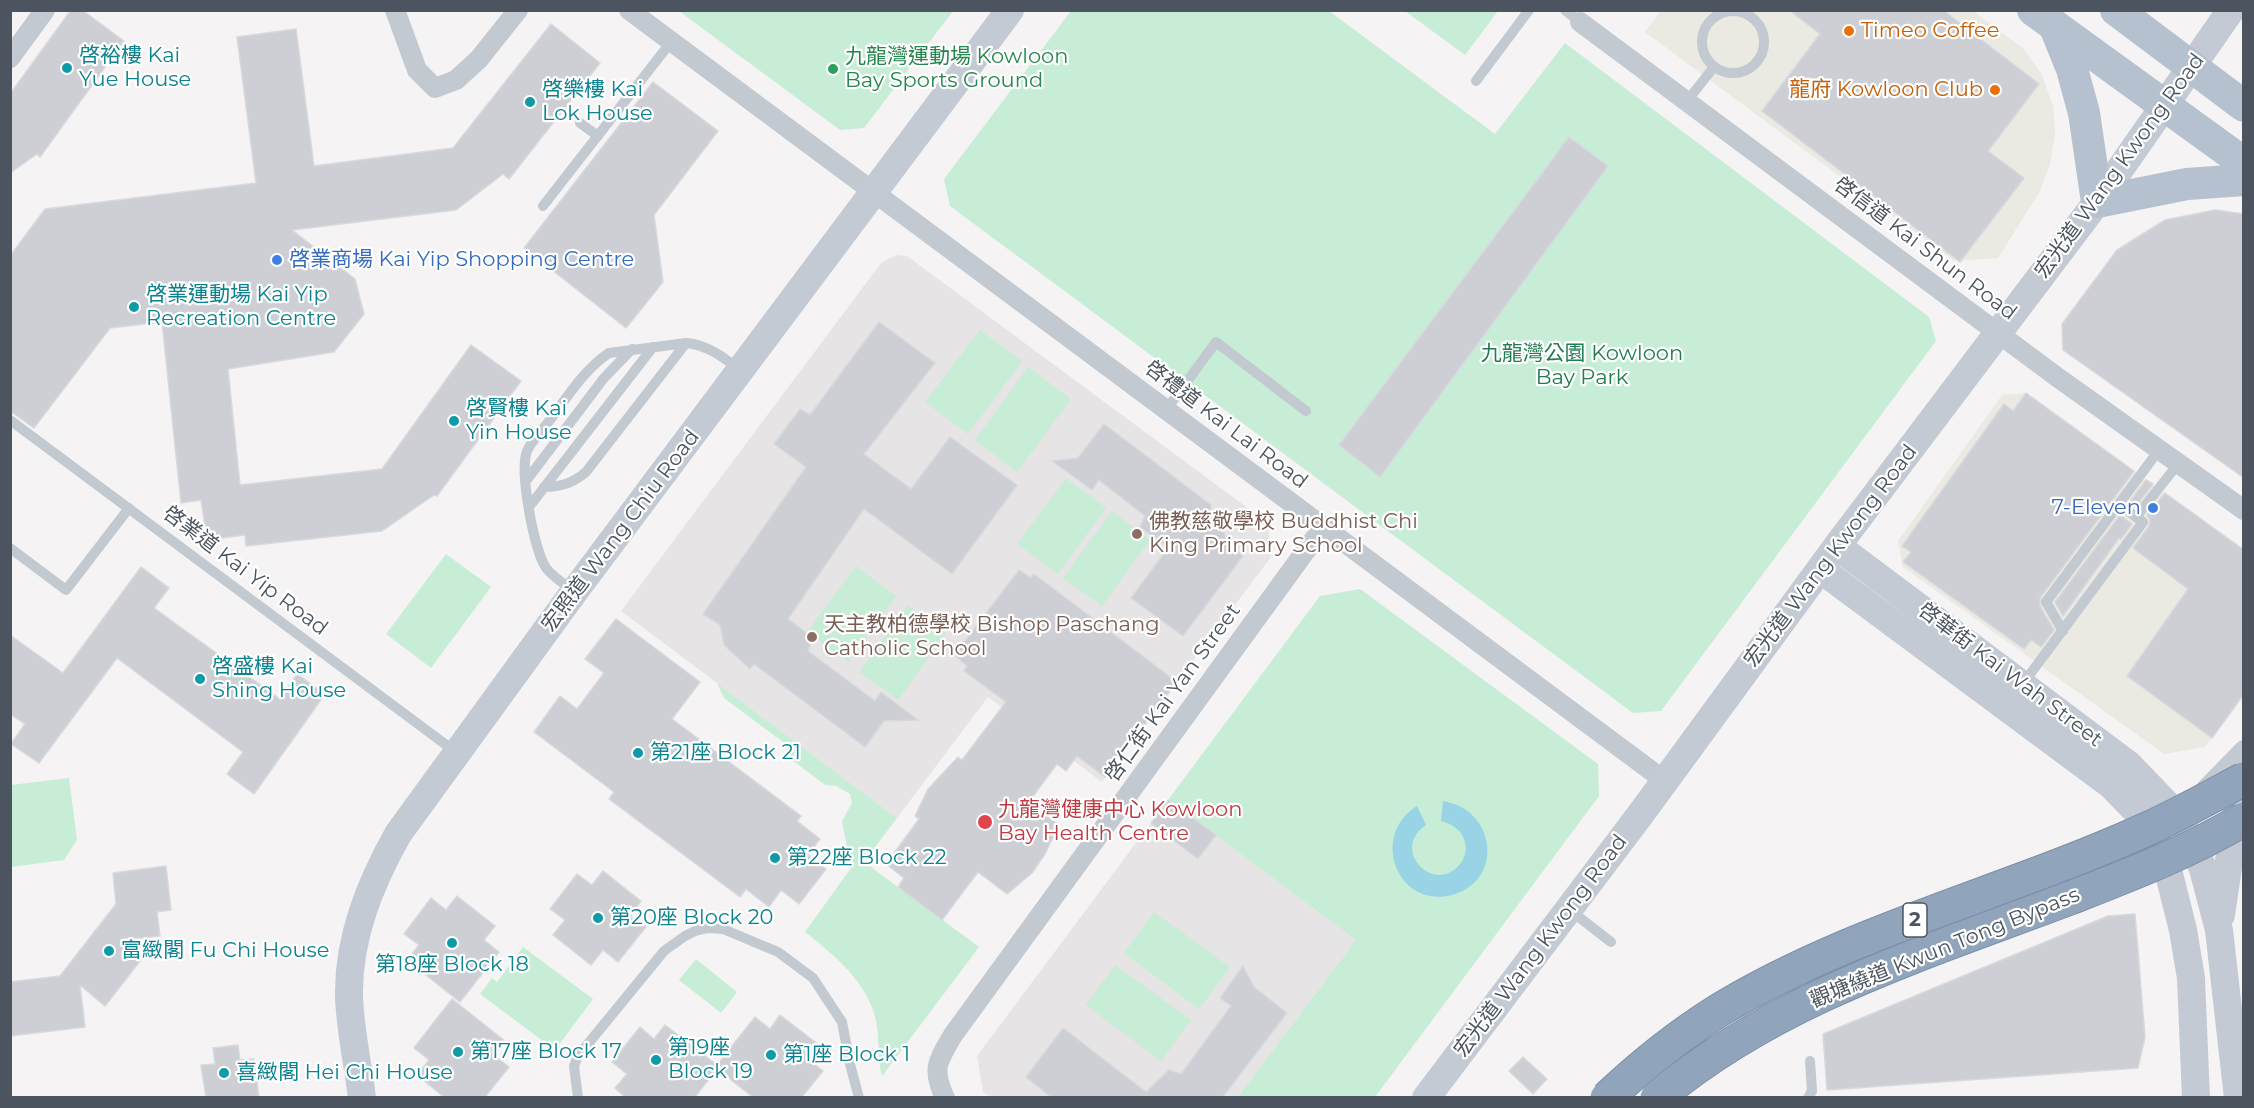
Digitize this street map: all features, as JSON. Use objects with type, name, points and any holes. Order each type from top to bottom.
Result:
[{"type":"highway","name":"觀塘繞道 Kwun Tong Bypass","points":[[1607,1098],[1660,1052],[1716,1012],[1789,973],[1873,936],[2147,829],[2244,779]]},
{"type":"highway","name":"觀塘繞道 Kwun Tong Bypass","points":[[1658,1098],[1721,1052],[1788,1012],[1898,964],[2138,871],[2244,819]]},
{"type":"main road","name":"宏照道 Wang Chiu Road","points":[[362,1098],[349,995],[351,958],[361,914],[380,866],[398,834],[574,592],[1010,10]]},
{"type":"main road","points":[[2116,10],[2244,106]]},
{"type":"main road","name":"宏光道 Wang Kwong Road","points":[[1426,1098],[1665,782],[1837,546],[2097,202],[2231,10]]},
{"type":"main road","points":[[2044,19],[2244,163]]},
{"type":"main road","points":[[2044,19],[2072,69],[2084,113],[2097,202],[2187,184],[2244,180]]},
{"type":"main road","name":"啓華街 Kai Wah Street","points":[[1837,546],[2111,785],[2150,825],[2164,854],[2183,930],[2191,978],[2196,1098]]},
{"type":"main road","name":"啓華街 Kai Wah Street","points":[[1820,569],[2012,698],[2129,765],[2175,813],[2191,839],[2203,869],[2219,930]]},
{"type":"main road","points":[[2238,1098],[2219,930],[2236,813],[2244,787]]},
{"type":"main road","points":[[2180,1098],[2196,1069]]},
{"type":"street","points":[[10,58],[45,10]]},
{"type":"street","points":[[395,10],[417,70],[435,88],[456,80],[479,59],[518,10]]},
{"type":"street","name":"啓禮道 Kai Lai Road","points":[[629,10],[1665,782]]},
{"type":"street","name":"啓信道 Kai Shun Road","points":[[1573,16],[1999,333],[2244,510]]},
{"type":"street","name":"啓仁街 Kai Yan Street","points":[[945,1098],[938,1083],[938,1061],[953,1035],[1323,527]]},
{"type":"street","points":[[2150,825],[2175,813],[2209,786],[2244,750]]},
{"type":"lane","points":[[1476,81],[1529,10]]},
{"type":"lane","points":[[1739,12],[1756,22],[1761,31],[1762,51],[1758,60],[1742,72],[1732,74],[1714,67],[1706,59],[1701,39],[1711,20],[1719,14],[1739,12]]},
{"type":"lane","points":[[543,206],[671,42]]},
{"type":"lane","points":[[1687,101],[1714,67]]},
{"type":"lane","points":[[580,123],[598,136]]},
{"type":"lane","points":[[1166,410],[1216,342],[1306,411]]},
{"type":"lane","points":[[544,488],[559,487],[575,481],[586,472],[686,343]]},
{"type":"lane","points":[[574,592],[546,567],[538,552],[524,467],[528,450],[580,381],[598,360],[609,353],[686,343],[698,344],[710,349],[741,371]]},
{"type":"lane","points":[[529,507],[653,347]]},
{"type":"lane","points":[[526,481],[604,378],[632,349]]},
{"type":"lane","name":"啓業道 Kai Yip Road","points":[[10,420],[457,753]]},
{"type":"lane","points":[[2063,631],[2046,602],[2159,450]]},
{"type":"lane","points":[[2136,518],[2178,464]]},
{"type":"lane","points":[[2012,698],[2143,522],[2118,504]]},
{"type":"lane","points":[[10,548],[66,590],[129,508]]},
{"type":"lane","points":[[1568,909],[1611,942]]},
{"type":"lane","points":[[578,1098],[574,1066],[578,1056],[664,951],[685,936],[708,928],[723,929],[778,952],[813,978],[842,1022],[859,1098]]},
{"type":"lane","points":[[1808,1098],[1812,1091],[1810,1061]]},
{"type":"shaded area","points":[[1661,11],[1973,11],[2024,49],[2042,75],[2053,107],[2055,133],[2050,165],[2040,191],[1998,258],[1954,261],[1645,32]]},
{"type":"shaded area","points":[[896,255],[907,256],[1268,523],[1271,557],[1102,782],[988,697],[897,818],[621,611],[881,263]]},
{"type":"shaded area","points":[[2026,393],[2243,550],[2243,694],[2205,747],[2164,754],[1903,567],[1898,541],[2002,395]]},
{"type":"shaded area","points":[[1168,800],[1356,940],[1238,1097],[991,1097],[983,1092],[977,1056]]},
{"type":"green space","name":"九龍灣運動場 Kowloon Bay Sports Ground","points":[[679,11],[953,11],[864,128],[840,130]]},
{"type":"green space","name":"九龍灣公園 Kowloon Bay Park","points":[[1071,11],[1329,11],[1495,134],[1565,43],[1929,317],[1936,341],[1661,711],[1633,713],[950,206],[944,179]]},
{"type":"green space","points":[[1405,11],[1498,11],[1465,55]]},
{"type":"green space","points":[[980,330],[1022,361],[968,434],[925,402]]},
{"type":"green space","points":[[1028,367],[1071,399],[1017,472],[975,440]]},
{"type":"green space","points":[[1066,478],[1106,508],[1058,574],[1017,544]]},
{"type":"green space","points":[[1112,511],[1150,540],[1102,606],[1063,578]]},
{"type":"green space","points":[[446,554],[491,587],[431,668],[386,634]]},
{"type":"green space","points":[[856,566],[896,596],[848,662],[807,632]]},
{"type":"green space","points":[[1360,589],[1598,764],[1599,796],[1375,1097],[1238,1097],[1356,940],[1168,800],[1320,596]]},
{"type":"green space","points":[[908,605],[946,633],[898,700],[859,672]]},
{"type":"green space","points":[[717,683],[897,818],[864,862],[979,947],[882,1076],[876,1021],[866,994],[848,970],[805,932],[851,868],[842,821],[852,803],[850,794],[836,786],[825,785],[791,759],[787,745],[724,698]]},
{"type":"green space","points":[[69,778],[77,840],[64,860],[11,867],[11,785]]},
{"type":"green space","points":[[1154,912],[1230,967],[1199,1009],[1124,953]]},
{"type":"green space","points":[[523,947],[593,999],[555,1050],[480,994],[492,978],[497,982]]},
{"type":"green space","points":[[696,959],[737,992],[721,1013],[679,980]]},
{"type":"green space","points":[[1115,965],[1191,1020],[1161,1061],[1086,1005]]},
{"type":"water","points":[[1443,801],[1461,807],[1474,818],[1483,831],[1487,846],[1486,861],[1480,876],[1469,887],[1452,895],[1433,896],[1417,891],[1405,881],[1396,867],[1393,851],[1395,835],[1403,819],[1417,806],[1426,825],[1416,835],[1412,846],[1414,857],[1420,866],[1428,872],[1439,875],[1450,873],[1460,864],[1465,854],[1465,842],[1462,834],[1456,828],[1441,821]]},
{"type":"building","name":"啓裕樓 Kai Yue House","points":[[71,10],[82,10],[124,41],[40,157],[37,154],[10,173],[10,94]]},
{"type":"building","points":[[1789,10],[1943,10],[2039,84],[1988,151],[2024,178],[1960,262],[1762,111],[1820,34]]},
{"type":"building","points":[[551,24],[600,63],[509,179],[503,174],[456,210],[292,230],[355,279],[364,314],[334,352],[228,369],[240,485],[382,469],[471,345],[521,381],[437,496],[434,495],[382,531],[246,546],[245,535],[207,540],[201,500],[181,503],[162,322],[110,328],[34,428],[10,411],[10,256],[45,209],[256,183],[237,37],[296,29],[314,166],[453,148]]},
{"type":"building","points":[[653,82],[718,131],[654,215],[663,282],[626,328],[524,248]]},
{"type":"building","points":[[1569,137],[1608,166],[1380,477],[1339,445]]},
{"type":"building","points":[[2215,210],[2244,214],[2244,478],[2063,350],[2062,324],[2117,250],[2165,220]]},
{"type":"building","points":[[879,322],[935,363],[864,454],[911,489],[950,437],[1017,485],[952,574],[864,509],[788,619],[808,634],[811,643],[808,651],[875,701],[881,692],[918,720],[884,721],[865,747],[754,664],[750,669],[724,645],[720,625],[703,614],[806,467],[774,444],[800,409],[810,415]]},
{"type":"building","points":[[2026,393],[2134,471],[2040,598],[2040,606],[2054,630],[2041,647],[2031,640],[2024,649],[1903,562],[1911,552],[1902,546],[2004,404],[2013,411]]},
{"type":"building","points":[[1104,424],[1211,505],[1210,514],[1218,518],[1228,543],[1243,556],[1183,636],[1131,598],[1168,548],[1140,527],[1145,516],[1099,480],[1092,490],[1052,461],[1078,458]]},
{"type":"building","points":[[2146,480],[2153,484],[2135,507],[2129,503]]},
{"type":"building","points":[[2165,493],[2244,550],[2244,694],[2212,738],[2127,676],[2188,589],[2133,548],[2149,526],[2150,520],[2147,515]]},
{"type":"building","points":[[2120,515],[2132,524],[2121,539],[2119,538],[2063,616],[2055,602]]},
{"type":"building","name":"啓盛樓 Kai Shing House","points":[[141,567],[169,588],[154,608],[280,699],[297,674],[325,694],[254,794],[227,774],[243,752],[117,658],[39,763],[11,744],[25,724],[10,714],[10,635],[63,673]]},
{"type":"building","points":[[1019,570],[1031,578],[1034,574],[1177,682],[1105,777],[1077,756],[1066,771],[1057,764],[1028,803],[1059,825],[1045,854],[1032,873],[1007,894],[978,872],[942,920],[898,887],[904,878],[886,864],[919,819],[915,816],[928,789],[958,757],[962,760],[1006,702],[964,671],[967,666],[954,655]]},
{"type":"building","points":[[616,619],[700,682],[672,719],[801,816],[797,821],[820,839],[808,855],[826,869],[799,904],[781,890],[769,907],[746,889],[740,897],[609,799],[614,792],[534,732],[560,696],[577,709],[604,673],[585,659]]},
{"type":"building","points":[[1168,800],[1216,835],[1198,859],[1151,823]]},
{"type":"building","name":"富緻閣 Fu Chi House","points":[[166,866],[171,910],[157,912],[160,936],[124,940],[144,956],[105,1006],[80,985],[85,1027],[10,1036],[10,982],[60,976],[116,904],[113,873]]},
{"type":"building","name":"第20座 Block 20","points":[[603,871],[641,901],[630,916],[646,927],[618,962],[603,950],[591,965],[553,935],[565,920],[550,909],[577,874],[592,885]]},
{"type":"building","name":"第18座 Block 18","points":[[457,896],[495,926],[484,940],[499,952],[460,1002],[407,960],[419,945],[404,934],[431,898],[446,910]]},
{"type":"building","points":[[2135,914],[2145,1037],[2138,1068],[1827,1090],[1823,1034],[2108,916]]},
{"type":"building","points":[[1243,966],[1254,987],[1287,1013],[1222,1098],[1052,1098],[1026,1077],[1063,1028],[1146,1092],[1169,1070],[1181,1074],[1231,1006],[1220,998]]},
{"type":"building","name":"第17座 Block 17","points":[[452,999],[505,1041],[494,1055],[509,1067],[485,1097],[445,1098],[417,1075],[429,1060],[414,1048]]},
{"type":"building","points":[[780,1015],[819,1045],[808,1059],[823,1071],[801,1098],[754,1098],[717,1069],[694,1098],[626,1098],[615,1088],[627,1074],[612,1062],[640,1027],[654,1039],[665,1025],[717,1065],[755,1017],[770,1029]]},
{"type":"building","name":"喜緻閣 Hei Chi House","points":[[238,1045],[240,1060],[254,1059],[259,1098],[206,1098],[201,1065],[215,1064],[213,1048]]},
{"type":"building","points":[[1523,1057],[1547,1079],[1533,1094],[1509,1071]]},
{"type":"place","name":"Timeo Coffee","points":[[1849,31]]},
{"type":"place","name":"啓裕樓 Kai Yue House","points":[[67,68]]},
{"type":"place","name":"九龍灣運動場 Kowloon Bay Sports Ground","points":[[833,69]]},
{"type":"place","name":"龍府 Kowloon Club","points":[[1995,90]]},
{"type":"place","name":"啓樂樓 Kai Lok House","points":[[530,102]]},
{"type":"place","name":"啓業商場 Kai Yip Shopping Centre","points":[[277,260]]},
{"type":"place","name":"啓業運動場 Kai Yip Recreation Centre","points":[[134,307]]},
{"type":"place","name":"啓賢樓 Kai Yin House","points":[[454,421]]},
{"type":"place","name":"7-Eleven","points":[[2153,508]]},
{"type":"place","name":"佛教慈敬學校 Buddhist Chi King Primary School","points":[[1137,534]]},
{"type":"place","name":"天主教柏德學校 Bishop Paschang Catholic School","points":[[812,637]]},
{"type":"place","name":"啓盛樓 Kai Shing House","points":[[200,679]]},
{"type":"place","name":"第21座 Block 21","points":[[638,753]]},
{"type":"place","name":"九龍灣健康中心 Kowloon Bay Health Centre","points":[[985,822]]},
{"type":"place","name":"第22座 Block 22","points":[[775,858]]},
{"type":"place","name":"第20座 Block 20","points":[[598,918]]},
{"type":"place","name":"第18座 Block 18","points":[[452,943]]},
{"type":"place","name":"富緻閣 Fu Chi House","points":[[109,951]]},
{"type":"place","name":"第17座 Block 17","points":[[458,1052]]},
{"type":"place","name":"第1座 Block 1","points":[[771,1055]]},
{"type":"place","name":"第19座 Block 19","points":[[656,1060]]},
{"type":"place","name":"喜緻閣 Hei Chi House","points":[[224,1073]]}]
